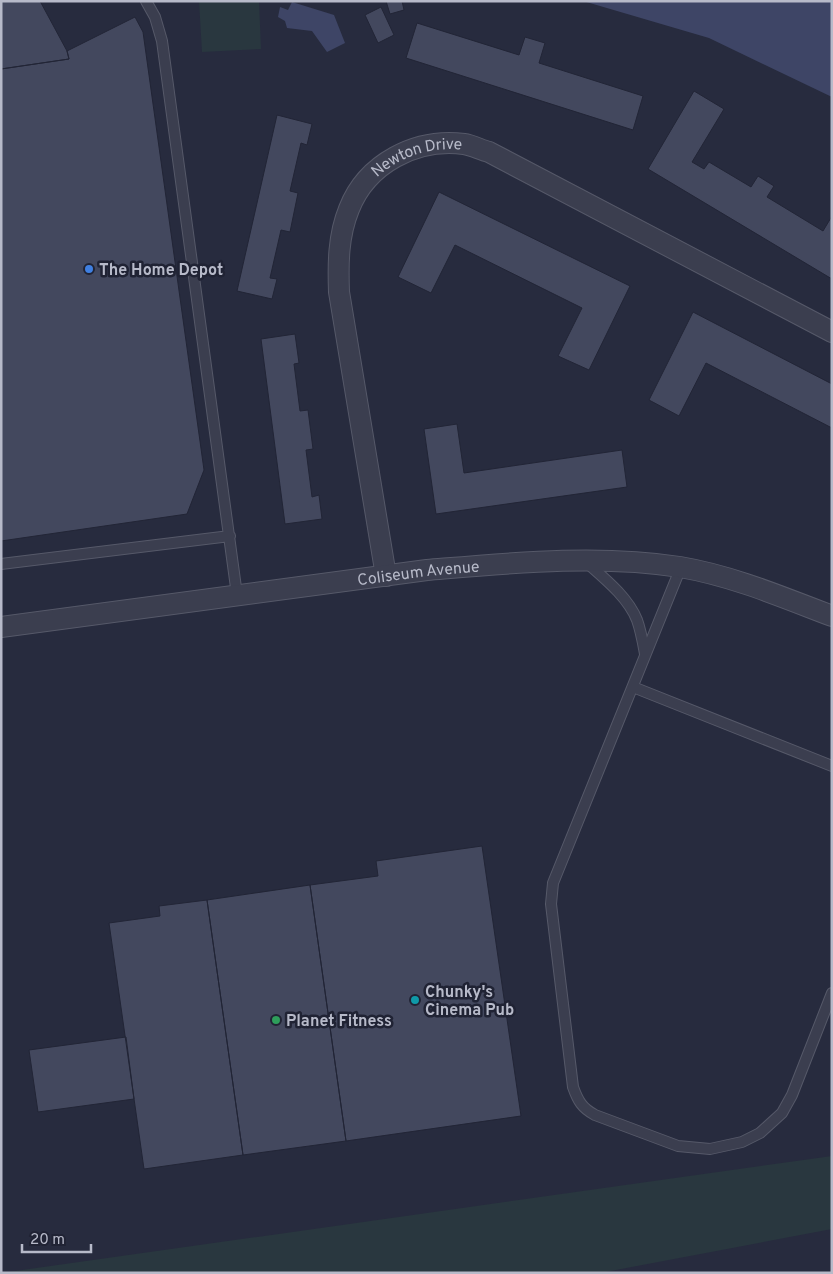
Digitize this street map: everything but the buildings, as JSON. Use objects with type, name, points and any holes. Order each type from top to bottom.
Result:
[{"type":"street","name":"Newton Drive","points":[[386,576],[339,292],[338,263],[341,235],[349,208],[362,186],[391,159],[424,146],[446,143],[466,144],[489,152],[832,332]]},
{"type":"street","name":"Coliseum Avenue","points":[[1,627],[386,576],[477,566],[585,562],[628,562],[681,568],[728,578],[832,616]]},
{"type":"lane","points":[[146,1],[155,17],[162,41],[237,595]]},
{"type":"lane","points":[[1,564],[230,536]]},
{"type":"lane","points":[[585,562],[609,583],[628,604],[637,620],[645,655]]},
{"type":"lane","points":[[681,568],[553,883],[551,904],[573,1087],[580,1104],[595,1115],[678,1146],[710,1149],[742,1142],[760,1133],[782,1113],[792,1095],[832,994]]},
{"type":"lane","points":[[633,687],[832,766]]},
{"type":"shaded area","points":[[199,1],[259,1],[261,49],[202,52]]},
{"type":"shaded area","points":[[832,1156],[832,1229],[600,1273],[1,1273]]},
{"type":"water","points":[[583,1],[832,1],[832,97],[709,38]]},
{"type":"water","points":[[292,2],[334,15],[345,43],[327,52],[312,31],[287,28],[285,21],[278,17],[280,7],[288,10]]},
{"type":"place","name":"The Home Depot","points":[[89,269]]},
{"type":"place","name":"Chunky's Cinema Pub","points":[[415,1000]]},
{"type":"place","name":"Planet Fitness","points":[[276,1020]]}]
